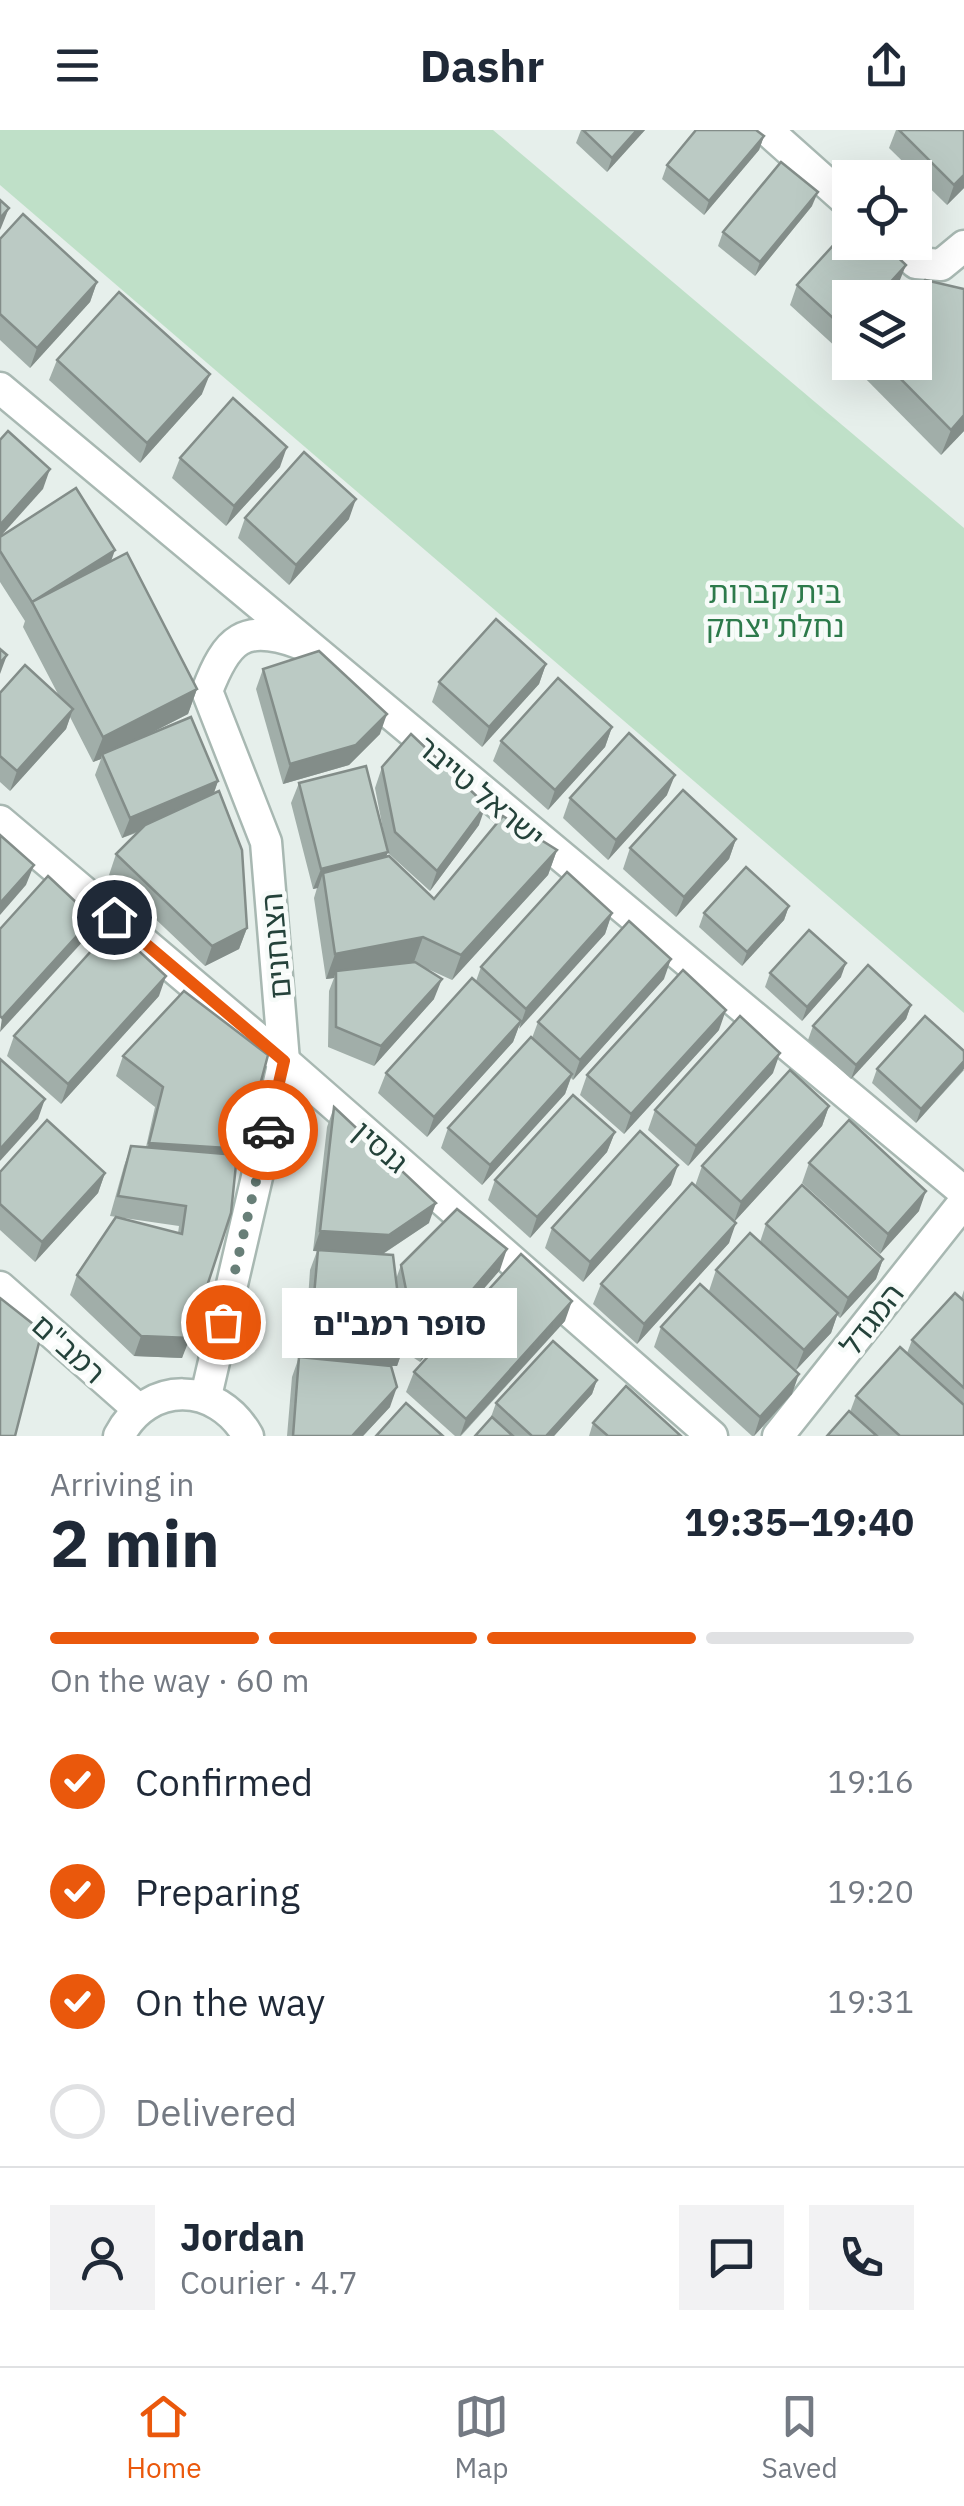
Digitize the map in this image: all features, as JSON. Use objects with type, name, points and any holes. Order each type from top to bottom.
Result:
[{"type":"street","points":[[767,130],[832,188]]},
{"type":"street","points":[[912,260],[916,264],[941,266],[964,246]]},
{"type":"street","name":"ישראל טייבר","points":[[0,388],[964,1192]]},
{"type":"street","name":"הצנחנים","points":[[206,1396],[284,1061],[266,842],[207,691],[222,654],[240,637],[269,632],[306,646]]},
{"type":"street","name":"גנסין","points":[[0,820],[284,1061],[712,1436]]},
{"type":"street","name":"המגדל","points":[[778,1436],[964,1202]]},
{"type":"street","name":"רמב\"ם","points":[[0,1287],[138,1409]]},
{"type":"street","points":[[119,1436],[138,1409],[158,1397],[182,1392],[206,1396],[224,1406],[248,1436]]},
{"type":"green space","name":"בית קברות נחלת יצחק","points":[[0,130],[493,130],[964,528],[964,1013],[0,185]]},
{"type":"building","points":[[583,130],[637,130],[612,158]]},
{"type":"building","points":[[696,130],[756,130],[764,136],[709,201],[667,165]]},
{"type":"building","points":[[899,130],[964,130],[964,175],[954,185]]},
{"type":"building","points":[[781,162],[818,192],[760,262],[723,232]]},
{"type":"building","points":[[0,200],[9,208],[0,218]]},
{"type":"building","points":[[23,214],[97,282],[37,348],[0,314],[0,239]]},
{"type":"building","points":[[832,247],[832,260],[901,260],[906,265],[892,280],[832,280],[832,317],[797,285]]},
{"type":"building","points":[[932,282],[964,289],[964,415],[951,430],[902,380],[932,380]]},
{"type":"building","points":[[119,292],[210,374],[147,443],[57,360]]},
{"type":"building","points":[[233,398],[287,447],[234,506],[180,458]]},
{"type":"building","points":[[8,431],[50,469],[0,525],[0,440]]},
{"type":"building","points":[[304,452],[356,499],[296,565],[245,518]]},
{"type":"building","points":[[76,488],[115,550],[32,602],[0,551],[0,537]]},
{"type":"building","points":[[127,553],[197,689],[103,737],[32,602]]},
{"type":"building","points":[[496,619],[546,664],[489,727],[439,682]]},
{"type":"building","points":[[319,651],[387,714],[356,745],[290,764],[263,669]]},
{"type":"building","points":[[25,665],[73,709],[17,771],[0,756],[0,693]]},
{"type":"building","points":[[558,678],[612,727],[555,790],[501,741]]},
{"type":"building","points":[[191,717],[218,781],[130,818],[102,754]]},
{"type":"building","points":[[629,733],[675,775],[616,840],[570,798]]},
{"type":"building","points":[[411,734],[486,805],[437,871],[395,832],[382,767]]},
{"type":"building","points":[[366,766],[388,852],[321,869],[299,783]]},
{"type":"building","points":[[683,790],[736,839],[684,897],[630,848]]},
{"type":"building","points":[[219,791],[242,850],[247,928],[212,946],[116,854],[145,825]]},
{"type":"building","points":[[503,816],[557,850],[461,955],[423,937],[335,954],[323,873],[389,856],[434,899]]},
{"type":"building","points":[[0,835],[34,865],[0,903]]},
{"type":"building","points":[[746,867],[789,906],[747,952],[704,913]]},
{"type":"building","points":[[567,872],[612,913],[526,1009],[481,967]]},
{"type":"building","points":[[48,876],[93,918],[2,1018],[0,929]]},
{"type":"building","points":[[629,921],[671,959],[580,1060],[538,1022]]},
{"type":"building","points":[[113,927],[166,976],[68,1084],[14,1036]]},
{"type":"building","points":[[809,930],[846,963],[807,1007],[770,973]]},
{"type":"building","points":[[415,962],[442,979],[381,1046],[336,1027],[336,971]]},
{"type":"building","points":[[868,965],[911,1005],[856,1065],[813,1026]]},
{"type":"building","points":[[683,970],[726,1010],[631,1114],[587,1075]]},
{"type":"building","points":[[472,978],[521,1021],[434,1117],[386,1073]]},
{"type":"building","points":[[184,991],[268,1055],[243,1149],[149,1143],[163,1087],[123,1056]]},
{"type":"building","points":[[740,1016],[780,1053],[696,1146],[655,1110]]},
{"type":"building","points":[[925,1016],[964,1051],[964,1061],[921,1109],[877,1069]]},
{"type":"building","points":[[531,1037],[572,1074],[490,1165],[448,1128]]},
{"type":"building","points":[[0,1059],[45,1099],[0,1149]]},
{"type":"building","points":[[790,1070],[829,1106],[741,1202],[702,1166]]},
{"type":"building","points":[[573,1095],[615,1132],[537,1217],[495,1180]]},
{"type":"building","points":[[334,1107],[436,1203],[389,1235],[320,1231]]},
{"type":"building","points":[[47,1120],[105,1173],[42,1242],[0,1204],[0,1172]]},
{"type":"building","points":[[849,1120],[926,1191],[888,1234],[809,1163]]},
{"type":"building","points":[[640,1131],[678,1165],[590,1262],[552,1228]]},
{"type":"building","points":[[131,1146],[237,1155],[231,1213],[190,1338],[141,1336],[77,1275],[116,1217],[182,1234],[186,1206],[118,1196]]},
{"type":"building","points":[[692,1183],[736,1223],[644,1324],[601,1284]]},
{"type":"building","points":[[802,1185],[883,1259],[848,1298],[766,1224]]},
{"type":"building","points":[[457,1209],[507,1249],[428,1342],[415,1334],[401,1265]]},
{"type":"building","points":[[750,1233],[838,1313],[804,1350],[716,1270]]},
{"type":"building","points":[[318,1250],[393,1255],[404,1346],[310,1341]]},
{"type":"building","points":[[521,1254],[572,1301],[466,1419],[414,1372]]},
{"type":"building","points":[[700,1284],[799,1374],[760,1417],[661,1327]]},
{"type":"building","points":[[955,1293],[964,1301],[964,1388],[912,1340]]},
{"type":"building","points":[[0,1298],[42,1331],[15,1436],[0,1436]]},
{"type":"building","points":[[553,1341],[597,1380],[546,1436],[532,1436],[496,1403]]},
{"type":"building","points":[[900,1347],[964,1405],[964,1436],[900,1436],[856,1396]]},
{"type":"building","points":[[299,1357],[391,1366],[397,1387],[352,1436],[293,1436]]},
{"type":"building","points":[[626,1386],[681,1436],[608,1436],[593,1423]]},
{"type":"building","points":[[406,1403],[443,1436],[376,1436]]},
{"type":"building","points":[[849,1411],[877,1436],[827,1436]]},
{"type":"building","points":[[492,1417],[513,1436],[475,1436]]},
{"type":"way so far","points":[[223,1322],[268,1130]]},
{"type":"place","name":"סופר רמב\"ם","points":[[223,1322]]},
{"type":"route","points":[[114,917],[284,1061],[268,1130]]}]
